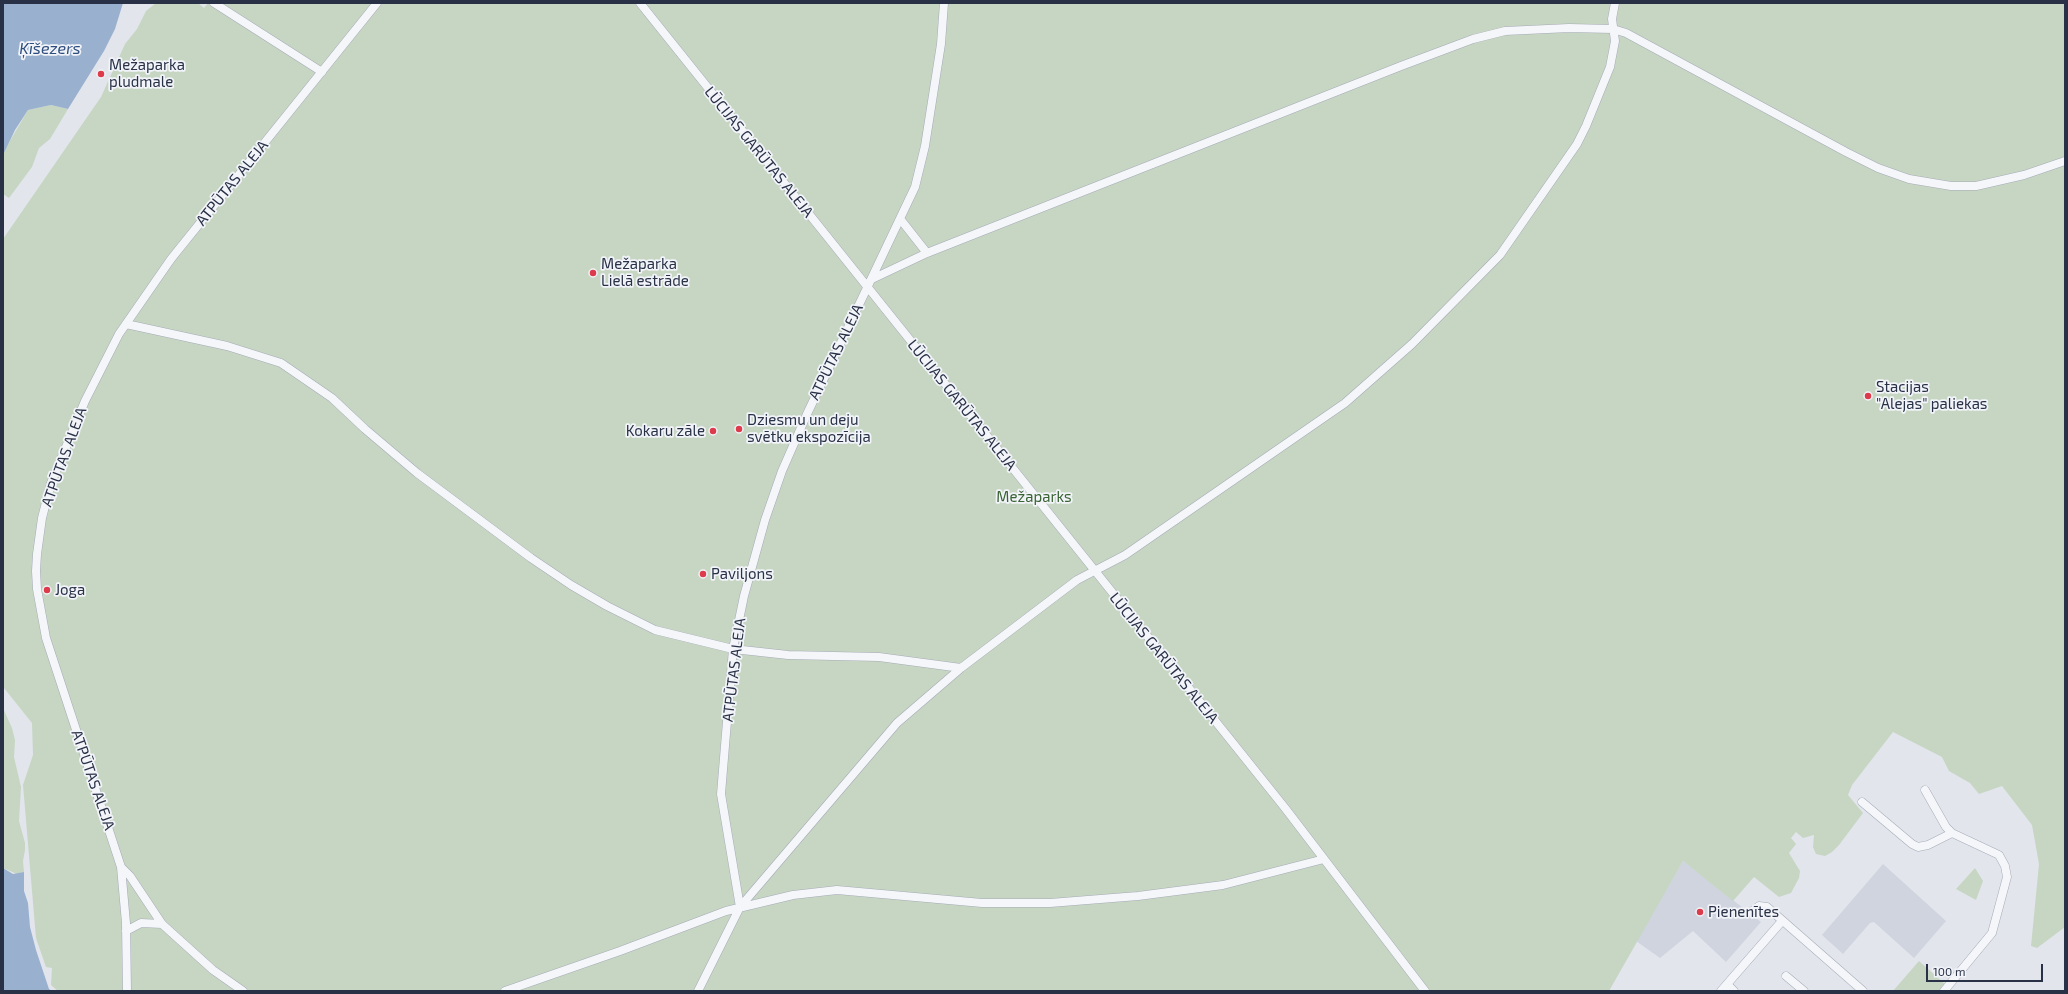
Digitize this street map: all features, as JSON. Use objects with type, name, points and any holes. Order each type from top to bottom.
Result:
[{"type":"street","points":[[214,3],[322,72]]},
{"type":"street","name":"ATPŪTAS ALEJA","points":[[243,991],[213,970],[162,924],[130,876],[121,867],[48,645],[36,571],[42,518],[51,483],[85,401],[126,324],[171,259],[378,3]]},
{"type":"street","name":"LŪCIJAS GARŪTAS ALEJA","points":[[640,3],[706,88],[870,283],[1094,571],[1324,859],[1425,991]]},
{"type":"street","name":"ATPŪTAS ALEJA","points":[[740,907],[720,794],[733,649],[744,596],[764,520],[782,471],[806,414],[915,187],[925,146],[941,44],[944,3]]},
{"type":"street","points":[[698,991],[740,907],[897,723],[961,668],[1077,580],[1125,555],[1345,403],[1412,344],[1500,255],[1577,144],[1586,126],[1610,67],[1615,41],[1613,29],[1614,3]]},
{"type":"street","points":[[870,283],[927,253],[1465,41],[1505,31],[1546,27],[1613,29],[1626,33],[1846,152],[1878,168],[1910,179],[1951,186],[1976,186],[2024,175],[2065,161]]},
{"type":"street","points":[[900,220],[927,253]]},
{"type":"street","points":[[126,324],[227,346],[281,363],[332,398],[365,429],[455,502],[571,585],[607,606],[655,630],[733,649],[788,655],[879,657],[961,668]]},
{"type":"street","points":[[1925,790],[1946,827],[1952,833],[1999,855],[2007,872],[1992,933],[1944,991]]},
{"type":"street","points":[[1862,802],[1912,844],[1918,847],[1928,845],[1952,833]]},
{"type":"street","points":[[505,991],[740,907],[793,895],[837,890],[982,903],[1050,903],[1138,896],[1223,885],[1324,859]]},
{"type":"street","points":[[121,867],[126,931],[127,991]]},
{"type":"street","points":[[1751,912],[1755,908],[1762,906],[1782,921],[1864,991]]},
{"type":"street","points":[[1721,991],[1782,921]]},
{"type":"street","points":[[126,931],[141,923],[162,924]]},
{"type":"street","points":[[1786,976],[1804,991]]},
{"type":"street","points":[[1727,984],[1734,991]]},
{"type":"shaded area","name":"Pienenītes","points":[[1683,861],[1761,922],[1726,962],[1693,931],[1660,958],[1636,941]]},
{"type":"shaded area","name":"Pienenītes","points":[[1883,864],[1946,921],[1914,958],[1874,922],[1870,923],[1843,954],[1822,935]]},
{"type":"green space","name":"Mežaparks","points":[[156,3],[198,3],[204,8],[208,3],[2065,3],[2065,927],[2037,948],[2031,946],[2039,864],[2032,825],[2002,786],[1979,794],[1970,783],[1949,771],[1942,757],[1893,732],[1852,785],[1848,795],[1863,813],[1839,845],[1825,856],[1816,854],[1813,847],[1814,835],[1803,838],[1796,832],[1791,838],[1796,844],[1789,853],[1800,871],[1799,878],[1791,893],[1779,897],[1754,877],[1733,901],[1683,861],[1609,991],[58,991],[51,985],[52,968],[46,967],[36,938],[23,785],[33,755],[32,723],[4,688],[3,682],[3,239],[101,97],[125,44],[137,29],[146,11]]},
{"type":"green space","points":[[51,105],[68,109],[50,139],[39,148],[32,167],[9,198],[3,194],[3,155],[7,146],[28,110]]},
{"type":"green space","points":[[3,708],[12,728],[15,740],[14,757],[21,787],[19,821],[25,843],[23,861],[24,872],[17,874],[3,868]]},
{"type":"green space","points":[[1975,868],[1983,881],[1976,900],[1956,889]]},
{"type":"green space","points":[[1919,961],[1946,985],[1940,991],[1893,991]]},
{"type":"water","name":"Ķīšezers","points":[[3,3],[123,3],[115,29],[104,51],[68,109],[51,105],[28,110],[15,130],[3,155]]},
{"type":"water","points":[[3,868],[13,874],[24,872],[24,891],[28,903],[30,927],[49,989],[52,991],[3,991]]},
{"type":"place","name":"Mežaparka pludmale","points":[[101,74]]},
{"type":"place","name":"Mežaparka Lielā estrāde","points":[[593,273]]},
{"type":"place","name":"Stacijas \"Alejas\" paliekas","points":[[1868,396]]},
{"type":"place","name":"Dziesmu un deju svētku ekspozīcija","points":[[739,429]]},
{"type":"place","name":"Kokaru zāle","points":[[713,431]]},
{"type":"place","name":"Paviljons","points":[[703,574]]},
{"type":"place","name":"Joga","points":[[47,590]]},
{"type":"place","name":"Pienenītes","points":[[1700,912]]}]
